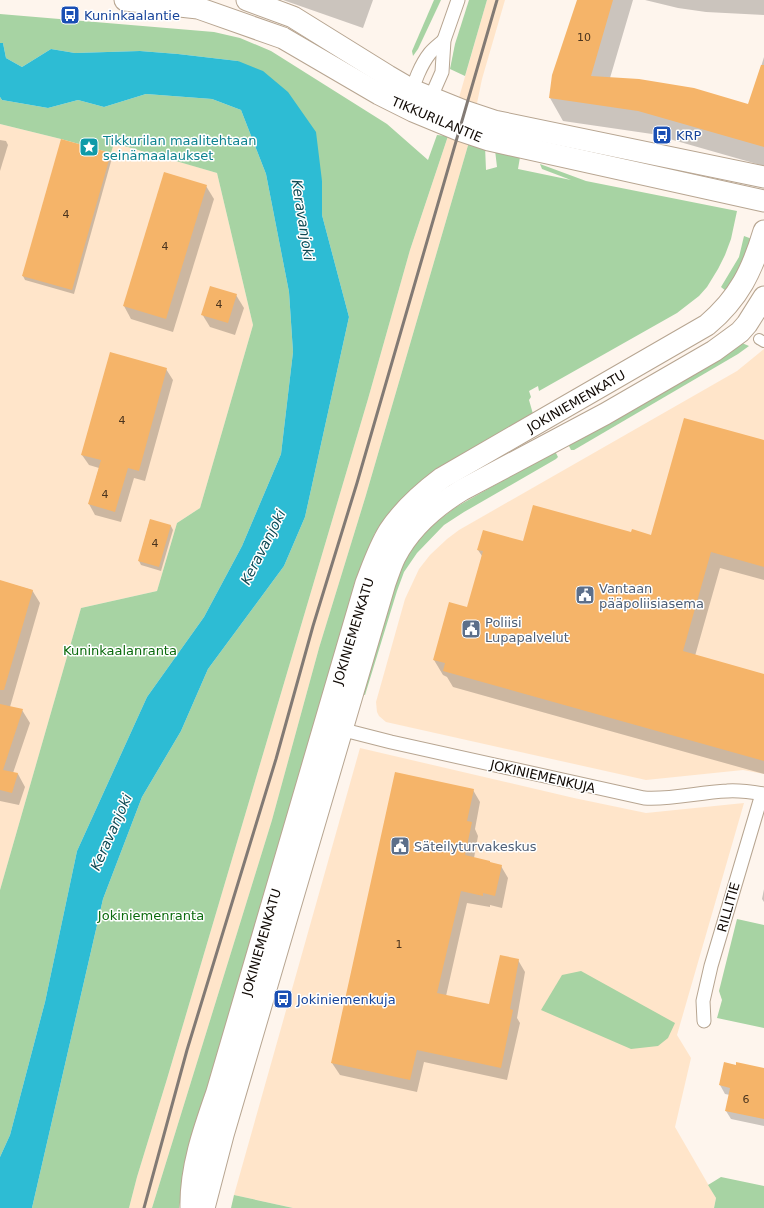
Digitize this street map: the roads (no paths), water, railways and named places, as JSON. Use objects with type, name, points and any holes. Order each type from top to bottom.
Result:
[{"type":"main road","name":"TIKKURILANTIE","points":[[125,0],[198,8],[283,38],[379,94],[413,111],[459,130],[489,140],[764,201]]},
{"type":"main road","name":"TIKKURILANTIE","points":[[247,0],[293,17],[388,76],[421,94],[464,112],[494,121],[764,177]]},
{"type":"main road","name":"JOKINIEMENKATU","points":[[204,1208],[333,727],[366,583],[389,531],[409,506],[442,478],[707,325],[718,316],[743,285],[756,258],[764,231]]},
{"type":"main road","name":"JOKINIEMENKATU","points":[[191,1208],[191,1191],[203,1131],[217,1092],[333,727],[395,557],[407,538],[425,516],[444,501],[605,414],[714,351],[740,332],[747,324],[764,297]]},
{"type":"street","points":[[413,111],[421,94],[442,72],[444,40],[458,0]]},
{"type":"street","points":[[413,111],[421,94],[423,64],[431,51],[444,40]]},
{"type":"street","name":"JOKINIEMENKUJA","points":[[333,727],[644,798],[660,799],[727,790],[763,794]]},
{"type":"street","name":"RILLITIE","points":[[704,1021],[703,1002],[711,966],[763,794]]},
{"type":"water","name":"Keravanjoki","points":[[0,43],[3,43],[6,58],[22,67],[51,49],[75,53],[140,51],[178,54],[238,61],[263,71],[288,92],[316,132],[322,181],[322,215],[349,317],[305,517],[284,566],[208,669],[181,731],[142,797],[103,899],[32,1208],[0,1208],[0,1157],[10,1135],[45,1002],[77,851],[147,697],[204,617],[242,546],[281,454],[293,352],[289,292],[266,174],[241,110],[212,99],[146,94],[104,107],[78,100],[48,108],[2,100],[0,97]]},
{"type":"railway","points":[[144,1208],[187,1050],[276,759],[313,626],[357,483],[497,0]]},
{"type":"place","name":"Kuninkaalantie","points":[[70,15]]},
{"type":"place","name":"KRP","points":[[662,135]]},
{"type":"place","name":"Tikkurilan maalitehtaan seinämaalaukset","points":[[89,147]]},
{"type":"place","name":"Vantaan pääpoliisiasema","points":[[585,595]]},
{"type":"place","name":"Poliisi Lupapalvelut","points":[[471,629]]},
{"type":"place","name":"Säteilyturvakeskus","points":[[400,846]]},
{"type":"place","name":"Jokiniemenkuja","points":[[283,999]]},
{"type":"park label","name":"Kuninkaalanranta","points":[[120,650]]},
{"type":"park label","name":"Jokiniemenranta","points":[[151,915]]}]
